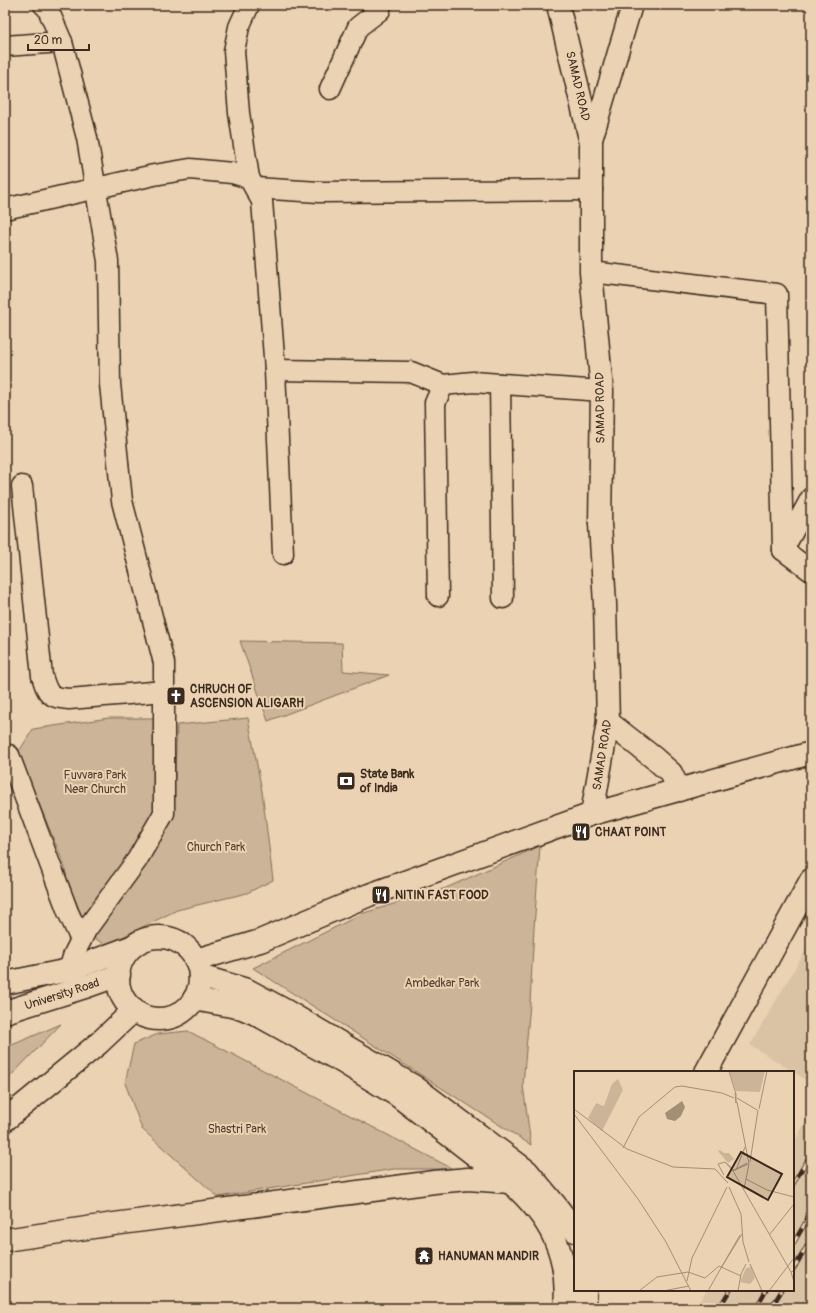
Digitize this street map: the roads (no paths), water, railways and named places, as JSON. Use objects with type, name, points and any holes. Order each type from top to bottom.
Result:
[{"type":"main road","name":"SAMAD ROAD","points":[[558,5],[591,143],[591,272],[602,391],[600,524],[605,604],[608,722],[592,814]]},
{"type":"main road","points":[[608,722],[671,773],[679,790]]},
{"type":"main road","points":[[198,968],[369,895],[592,814],[811,753]]},
{"type":"main road","points":[[707,1071],[811,880]]},
{"type":"main road","points":[[152,936],[174,938],[191,950],[198,968],[199,992],[186,1010],[167,1020],[145,1017],[127,1005],[118,985],[119,963],[131,947],[132,945],[152,936]]},
{"type":"main road","name":"University Road","points":[[5,983],[69,970],[131,947]]},
{"type":"main road","points":[[198,968],[247,990],[286,1011],[415,1087],[527,1172],[574,1230]]},
{"type":"main road","name":"University Road","points":[[5,1012],[119,975]]},
{"type":"main road","points":[[194,999],[242,1008],[256,1014],[343,1062],[397,1095],[510,1182],[536,1209],[550,1229],[561,1254],[566,1284],[566,1308]]},
{"type":"main road","points":[[5,1120],[99,1043],[134,1010]]},
{"type":"main road","points":[[5,1240],[114,1224],[434,1182],[468,1179],[510,1182]]},
{"type":"main road","points":[[584,1308],[585,1291]]},
{"type":"street","points":[[44,5],[47,8],[62,42],[88,138],[108,261],[110,384],[122,501],[164,663],[164,813],[137,860],[86,930],[74,954],[69,970]]},
{"type":"street","points":[[248,5],[239,27],[234,51],[239,113],[252,183],[262,201],[275,370],[283,554]]},
{"type":"street","points":[[330,89],[358,27],[380,10],[381,5]]},
{"type":"street","points":[[591,143],[632,5]]},
{"type":"street","points":[[5,46],[62,42]]},
{"type":"street","points":[[5,209],[154,175],[190,169],[232,173],[252,183],[319,192],[592,190]]},
{"type":"street","points":[[591,272],[777,294],[783,550]]},
{"type":"street","points":[[275,370],[411,372],[443,385],[473,382],[602,391]]},
{"type":"street","points":[[500,384],[503,598]]},
{"type":"street","points":[[438,596],[435,404],[443,385]]},
{"type":"street","points":[[22,486],[42,676],[46,690],[56,698],[69,699],[164,691]]},
{"type":"street","points":[[783,550],[811,498]]},
{"type":"street","points":[[783,550],[811,571]]},
{"type":"street","points":[[9,755],[68,912],[81,940]]},
{"type":"railway","points":[[794,1182],[811,1154]]},
{"type":"railway","points":[[794,1242],[811,1213]]},
{"type":"railway","points":[[794,1268],[811,1239]]},
{"type":"railway","points":[[719,1308],[729,1291]]},
{"type":"railway","points":[[756,1308],[765,1291]]},
{"type":"railway","points":[[771,1308],[781,1291]]},
{"type":"place","name":"CHRUCH OF ASCENSION ALIGARH","points":[[176,696]]},
{"type":"place","name":"State Bank of India","points":[[346,781]]},
{"type":"place","name":"CHAAT POINT","points":[[581,832]]},
{"type":"place","name":"NITIN FAST FOOD","points":[[381,895]]},
{"type":"place","name":"HANUMAN MANDIR","points":[[424,1256]]},
{"type":"park label","name":"Fuvvara Park Near Church","points":[[95,782]]},
{"type":"park label","name":"Church Park","points":[[216,847]]},
{"type":"park label","name":"Ambedkar Park","points":[[442,983]]},
{"type":"park label","name":"Shastri Park","points":[[237,1129]]}]
